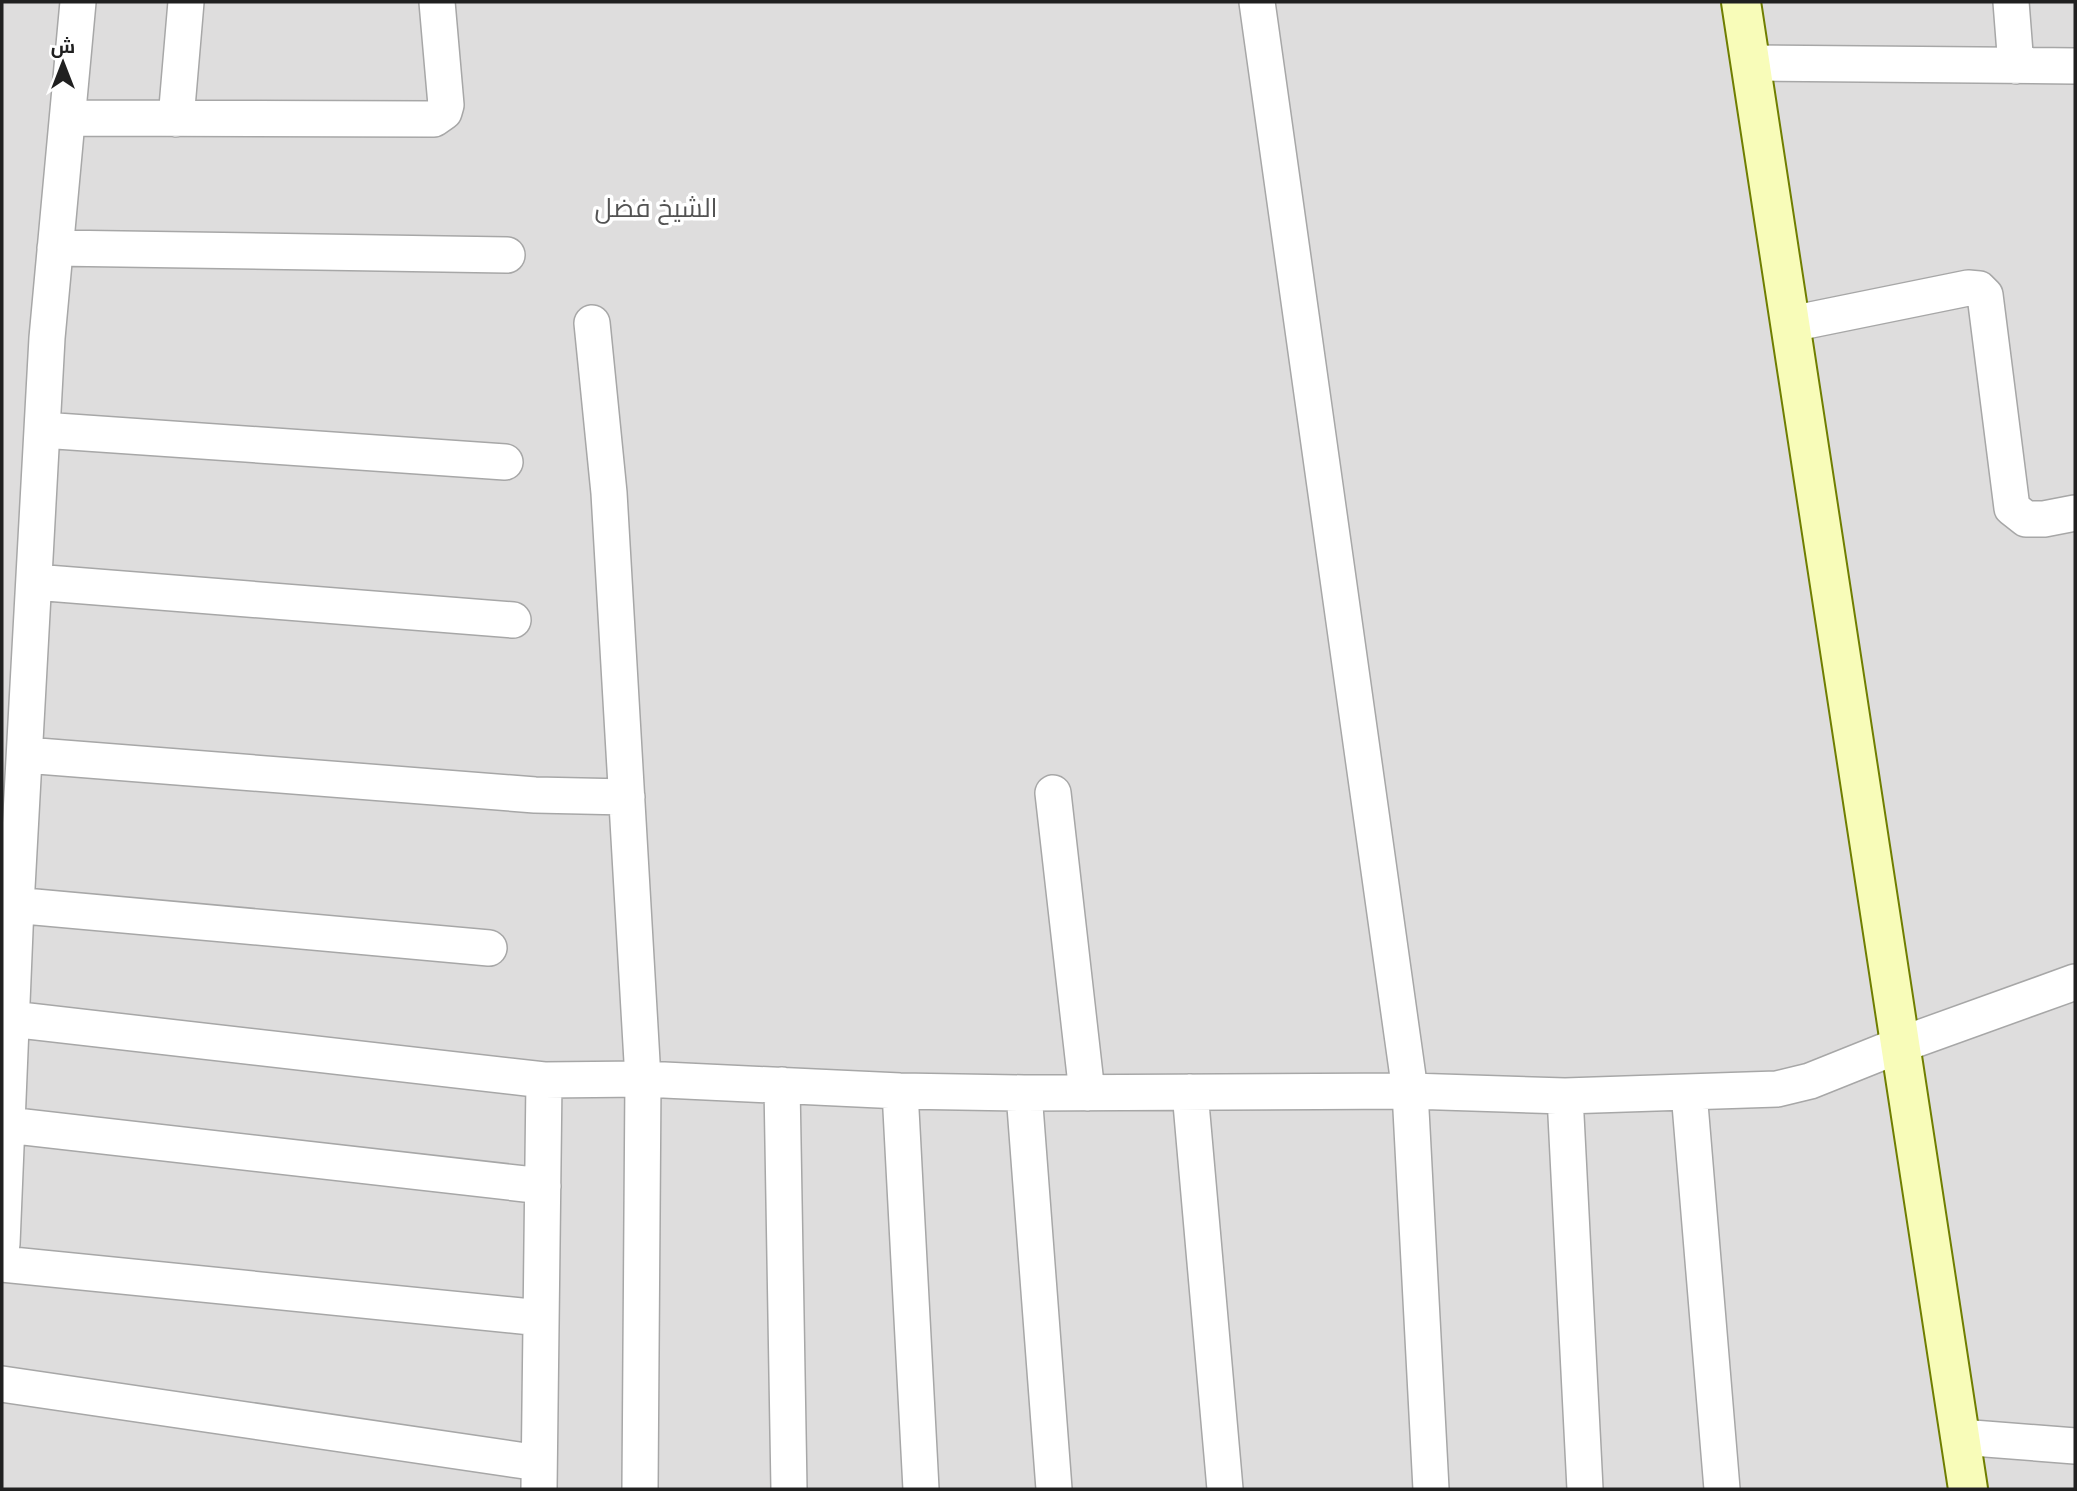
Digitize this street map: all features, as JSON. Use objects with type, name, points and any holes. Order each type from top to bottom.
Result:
[{"type":"main road","points":[[1741,2],[1968,1489]]},
{"type":"street","points":[[2,1244],[11,1019],[9,905],[24,755],[14,713],[23,597],[42,430],[47,338],[78,2]]},
{"type":"street","points":[[176,119],[186,2]]},
{"type":"street","points":[[68,118],[434,119],[444,112],[446,105],[437,2]]},
{"type":"street","points":[[1257,2],[1410,1091],[1431,1489]]},
{"type":"street","points":[[2011,2],[2016,66]]},
{"type":"street","points":[[1751,63],[2075,66]]},
{"type":"street","points":[[55,248],[507,255]]},
{"type":"street","points":[[1791,324],[1968,288],[1979,289],[1985,295],[2012,508],[2026,519],[2044,519],[2075,513]]},
{"type":"street","points":[[592,323],[609,493],[643,1079],[639,1489]]},
{"type":"street","points":[[42,430],[505,461]]},
{"type":"street","points":[[23,597],[513,620]]},
{"type":"street","points":[[24,755],[535,795],[627,797]]},
{"type":"street","points":[[1053,793],[1087,1093]]},
{"type":"street","points":[[9,905],[489,948]]},
{"type":"street","points":[[11,1019],[544,1080],[643,1079],[1024,1093],[1410,1091],[1565,1096],[1777,1089],[1810,1081],[1900,1045],[2075,982]]},
{"type":"street","points":[[2,1384],[539,1476],[544,1080]]},
{"type":"street","points":[[782,1085],[789,1489]]},
{"type":"street","points":[[900,1090],[921,1489]]},
{"type":"street","points":[[1190,1092],[1224,1489]]},
{"type":"street","points":[[1689,1092],[1722,1489]]},
{"type":"street","points":[[1024,1093],[1054,1489]]},
{"type":"street","points":[[1565,1096],[1584,1489]]},
{"type":"street","points":[[7,1125],[543,1186]]},
{"type":"street","points":[[2,1264],[541,1318]]},
{"type":"street","points":[[1960,1437],[2075,1446]]},
{"type":"shaded area","points":[[2,2],[2075,2],[2075,1489],[2,1489]]},
{"type":"district","name":"الشيخ فضل","points":[[656,208]]}]
